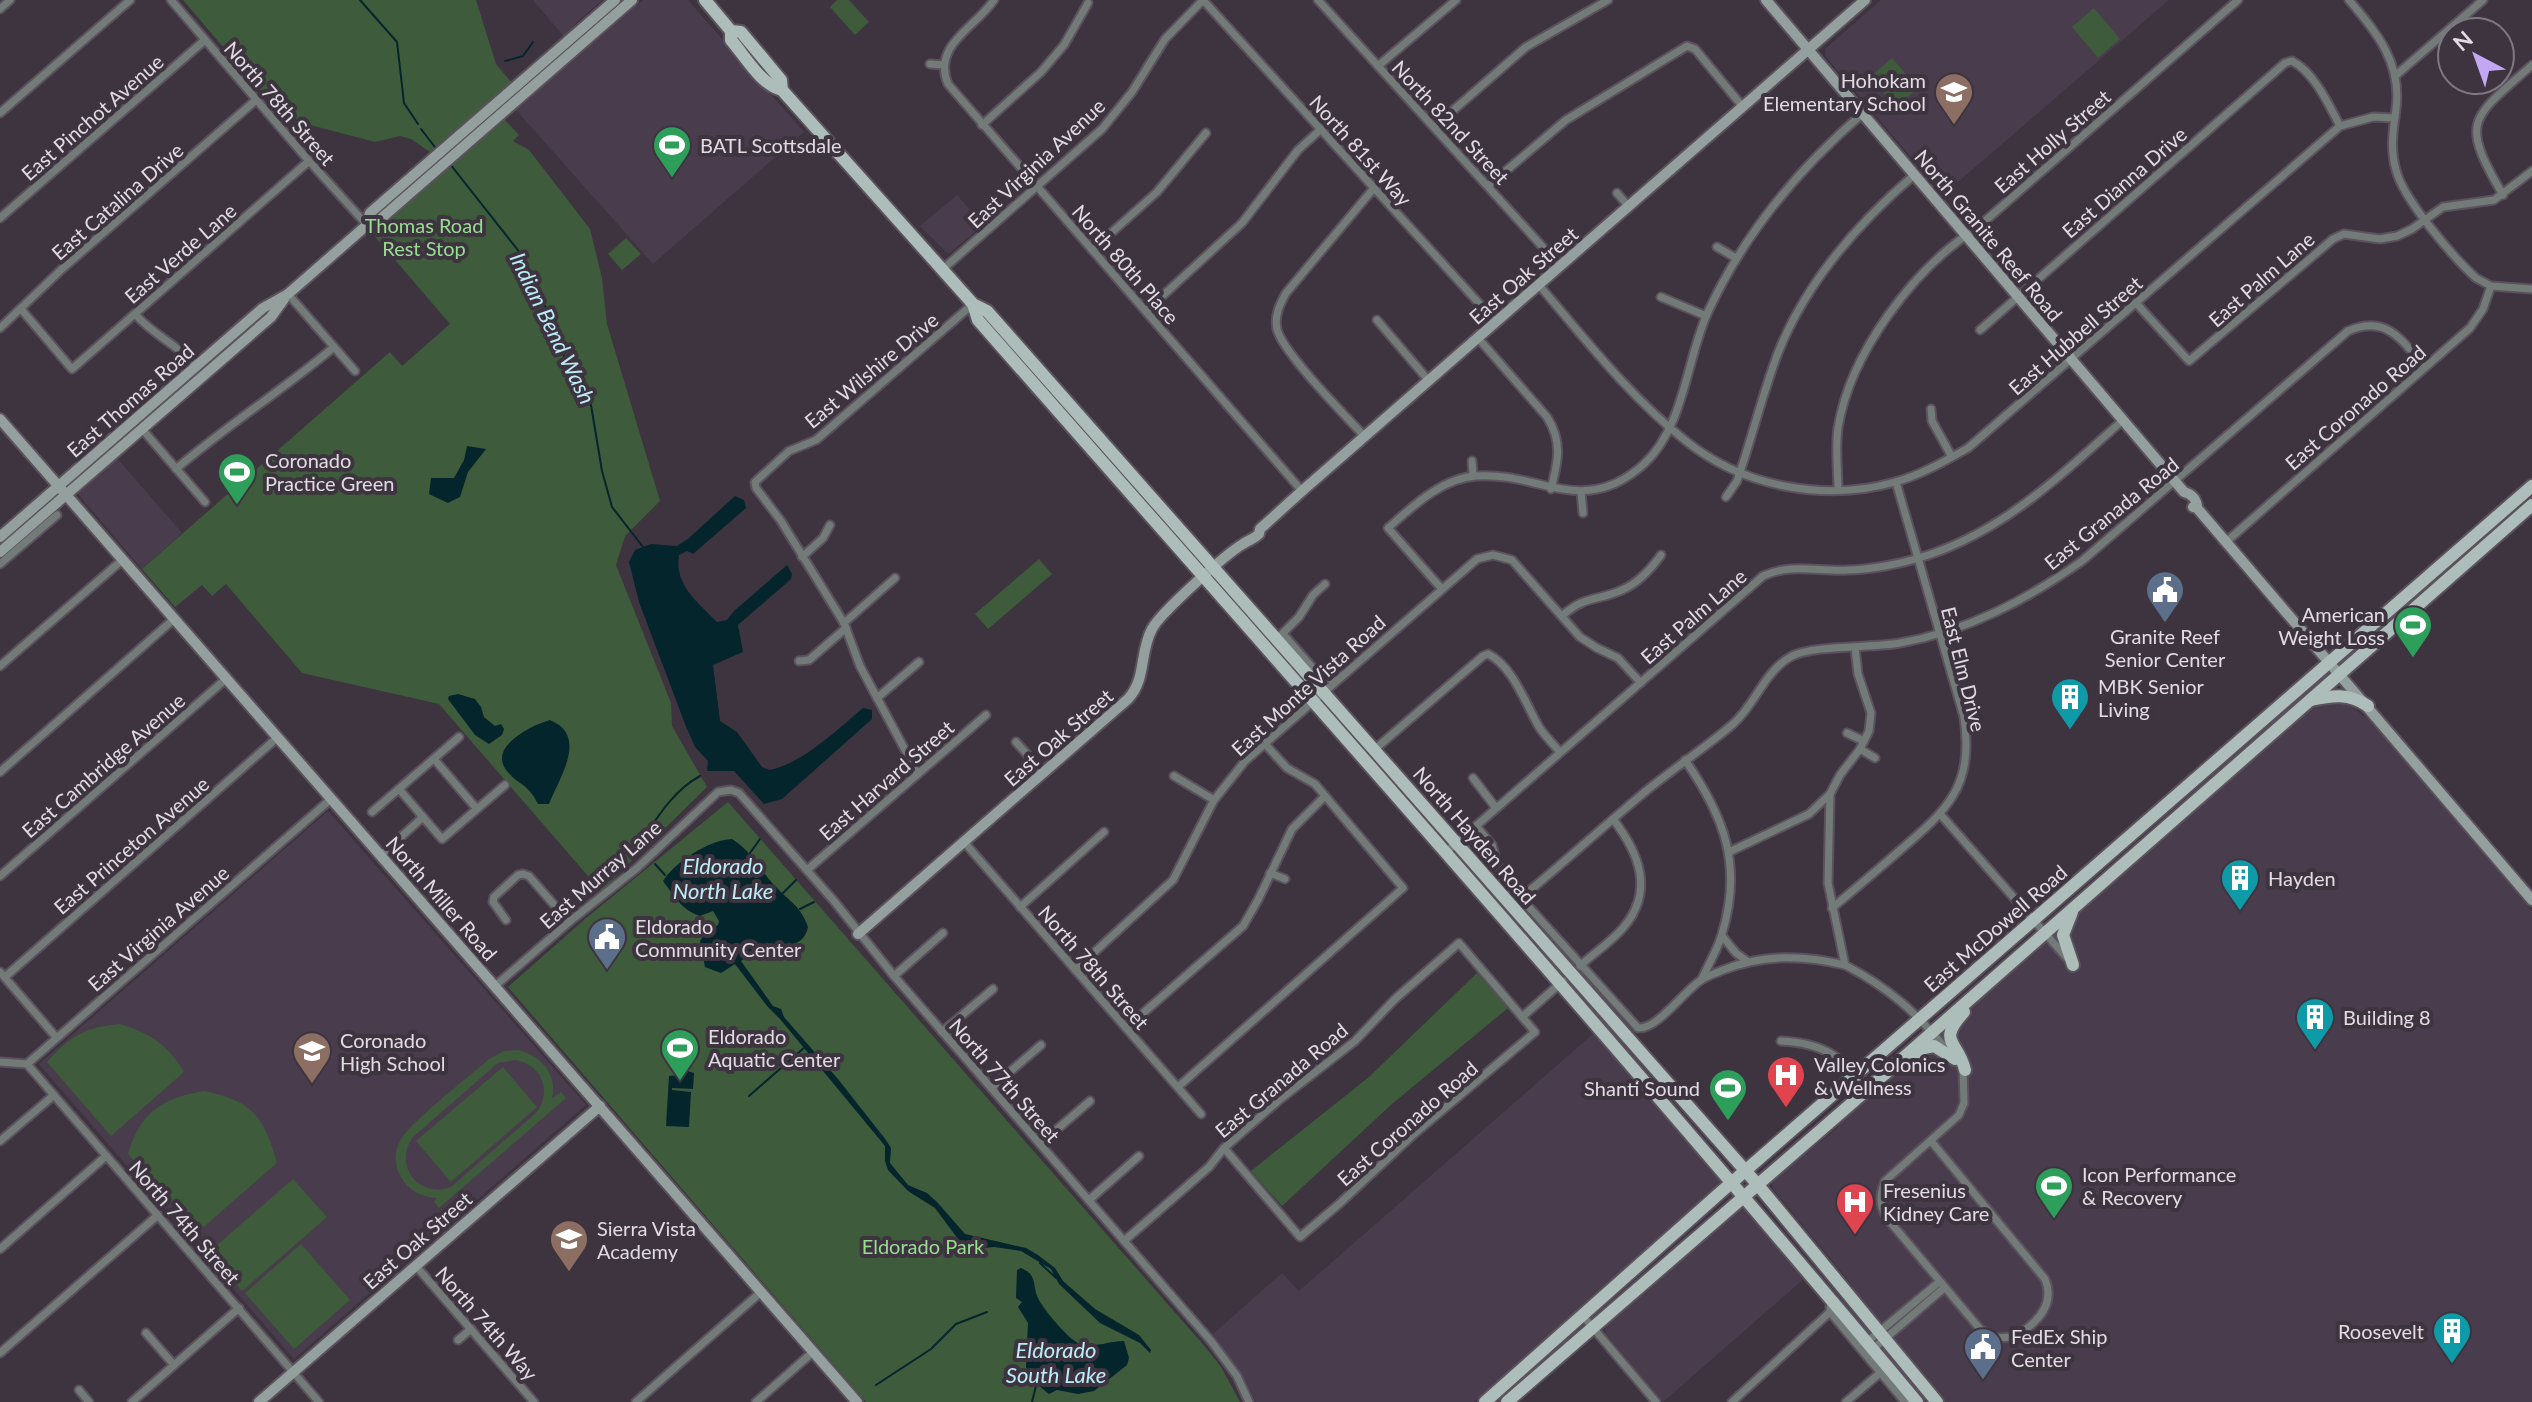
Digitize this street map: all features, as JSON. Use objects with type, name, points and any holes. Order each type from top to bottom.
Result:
[{"type":"main road","name":"North Hayden Road","points":[[705,0],[731,31],[731,40],[771,87],[780,83]]},
{"type":"main road","name":"North Hayden Road","points":[[731,31],[741,32],[780,83],[973,304],[987,311],[1214,568],[1280,637],[1317,697],[1445,853],[1744,1197],[1832,1307],[1917,1402]]},
{"type":"main road","name":"North Hayden Road","points":[[973,304],[978,320],[1203,578],[1317,697],[1374,750],[1456,844],[1576,970],[1937,1402]]},
{"type":"main road","points":[[1094,452],[1104,443]]},
{"type":"main road","name":"East McDowell Road","points":[[1485,1402],[1857,1074],[2530,491]]},
{"type":"main road","name":"East McDowell Road","points":[[1507,1402],[1870,1088],[2532,505]]},
{"type":"main road","points":[[2458,551],[2468,561]]},
{"type":"main road","points":[[2308,701],[2342,696],[2357,699],[2368,706]]},
{"type":"main road","points":[[2188,786],[2198,798]]},
{"type":"main road","points":[[2073,907],[2063,935],[2073,965]]},
{"type":"main road","points":[[1965,1070],[1962,1060],[1950,1045],[1949,1031],[2001,971]]},
{"type":"main road","points":[[1888,1071],[1900,1068],[1929,1046],[1940,1047],[1955,1059]]},
{"type":"street","points":[[0,9],[10,0]]},
{"type":"street","points":[[0,113],[130,0]]},
{"type":"street","name":"North 78th Street","points":[[171,0],[367,225]]},
{"type":"street","points":[[579,39],[595,22],[595,17],[615,0]]},
{"type":"street","name":"East Thomas Road","points":[[0,564],[61,491],[197,366],[263,308],[288,294],[367,225],[378,221],[497,110],[579,39],[632,0]]},
{"type":"street","points":[[930,64],[944,65],[952,44],[994,0]]},
{"type":"street","name":"North 81st Way","points":[[1203,0],[1496,322]]},
{"type":"street","name":"East Virginia Avenue","points":[[943,269],[1084,147],[1118,111],[1165,39],[1203,0]]},
{"type":"street","points":[[1378,66],[1456,0]]},
{"type":"street","points":[[1434,127],[1526,47],[1608,0]]},
{"type":"street","name":"North Granite Reef Road","points":[[1766,0],[2184,492],[2197,502],[2197,508],[2532,900]]},
{"type":"street","name":"East Oak Street","points":[[858,934],[1133,693],[1143,674],[1146,644],[1152,628],[1168,608],[1245,543],[1246,536],[1254,529],[1260,529],[1865,0]]},
{"type":"street","name":"East Holly Street","points":[[1838,490],[1837,438],[1852,382],[1866,353],[1901,298],[1927,269],[2238,0]]},
{"type":"street","points":[[2395,76],[2483,0]]},
{"type":"street","name":"North 82nd Street","points":[[1324,2],[1560,266]]},
{"type":"street","points":[[2354,2],[2381,40],[2395,76],[2395,118],[2391,139],[2395,170],[2405,192],[2472,274],[2491,286],[2532,289]]},
{"type":"street","points":[[982,125],[1041,72],[1064,45],[1088,3]]},
{"type":"street","name":"East Thomas Road","points":[[497,110],[532,88],[579,39]]},
{"type":"street","name":"East Pinchot Avenue","points":[[0,218],[205,40]]},
{"type":"street","points":[[1488,186],[1582,108],[1624,87],[1687,46],[1695,49],[1743,107]]},
{"type":"street","name":"East Dianna Drive","points":[[1980,330],[2285,63],[2292,61],[2298,64],[2319,90],[2340,126]]},
{"type":"street","name":"North 80th Place","points":[[944,65],[945,77],[953,92],[1302,491]]},
{"type":"street","points":[[2503,195],[2479,152],[2476,129],[2489,104],[2532,65]]},
{"type":"street","name":"East Catalina Drive","points":[[0,328],[62,269],[256,100]]},
{"type":"street","points":[[1441,588],[1388,528],[1422,499],[1446,485],[1473,476],[1505,477],[1551,489],[1581,492],[1604,487],[1637,470],[1661,445],[1706,316],[1736,258],[1766,213],[1795,179],[1862,114]]},
{"type":"street","name":"East Hubbell Street","points":[[1740,472],[1794,488],[1838,490],[1896,482],[1952,457],[1983,436],[2340,126],[2373,117],[2395,118]]},
{"type":"street","points":[[1146,311],[1242,223],[1298,150],[1321,129]]},
{"type":"street","points":[[1092,250],[1157,192],[1206,133]]},
{"type":"street","name":"East Verde Lane","points":[[21,309],[72,369],[309,161]]},
{"type":"street","name":"East Palm Lane","points":[[2136,303],[2189,361],[2333,239],[2344,234],[2388,238],[2412,229],[2443,207],[2479,204],[2503,195],[2532,171]]},
{"type":"street","points":[[1726,497],[1731,493],[1740,472],[1766,384],[1800,308],[1850,235],[1881,202],[1914,175]]},
{"type":"street","points":[[1365,437],[1282,342],[1276,319],[1286,293],[1374,188]]},
{"type":"street","points":[[1617,193],[1629,207]]},
{"type":"street","points":[[1717,247],[1736,258]]},
{"type":"street","points":[[1539,285],[1619,378],[1669,427],[1688,443],[1740,472]]},
{"type":"street","name":"East Coronado Road","points":[[2226,542],[2470,328],[2483,309],[2491,286]]},
{"type":"street","points":[[288,294],[355,371]]},
{"type":"street","name":"East Thomas Road","points":[[0,537],[142,429],[271,317],[288,294]]},
{"type":"street","points":[[1661,297],[1706,316]]},
{"type":"street","name":"East Wilshire Drive","points":[[802,557],[781,521],[756,488],[757,478],[789,451],[816,440],[973,304]]},
{"type":"street","points":[[135,314],[197,366]]},
{"type":"street","points":[[1264,319],[1276,319]]},
{"type":"street","points":[[1377,320],[1429,381]]},
{"type":"street","name":"East Granada Road","points":[[1521,898],[1685,760],[1735,723],[1767,677],[1792,656],[1811,650],[1898,643],[1940,634],[1980,620],[2046,587],[2082,561],[2353,328],[2370,325],[2386,328],[2399,337],[2425,367]]},
{"type":"street","points":[[1478,338],[1555,430],[1559,455],[1551,489]]},
{"type":"street","points":[[176,469],[227,426],[279,392],[334,347]]},
{"type":"street","points":[[1931,409],[1932,421],[1952,457]]},
{"type":"street","name":"North Miller Road","points":[[0,419],[857,1402]]},
{"type":"street","name":"East Palm Lane","points":[[1445,853],[1756,582],[1773,571],[1849,570],[1918,558],[1951,547],[1990,528],[2026,505],[2123,420]]},
{"type":"street","points":[[142,429],[205,502]]},
{"type":"street","points":[[1472,461],[1473,476]]},
{"type":"street","name":"East Elm Drive","points":[[1832,908],[1941,815],[1961,777],[1967,736],[1964,717],[1896,482]]},
{"type":"street","points":[[1581,492],[1583,513]]},
{"type":"street","name":"East Thomas Road","points":[[0,552],[57,515]]},
{"type":"street","points":[[830,525],[823,538],[802,557],[845,625],[860,666],[918,774]]},
{"type":"street","name":"East Monte Vista Road","points":[[1075,970],[1173,880],[1214,800],[1235,771],[1468,565],[1493,555],[1512,560],[1563,615]]},
{"type":"street","points":[[1641,683],[1618,658],[1586,642],[1563,615],[1579,602],[1628,588],[1661,555]]},
{"type":"street","points":[[0,666],[121,561]]},
{"type":"street","points":[[799,661],[809,660],[895,578]]},
{"type":"street","points":[[1280,637],[1325,584]]},
{"type":"street","points":[[0,772],[174,619]]},
{"type":"street","name":"North Hayden Road","points":[[1280,637],[1319,675],[1335,681]]},
{"type":"street","points":[[1729,852],[1809,814],[1830,794],[1862,745],[1871,722],[1871,713],[1858,674],[1855,648]]},
{"type":"street","points":[[1374,750],[1488,654],[1517,685],[1540,728],[1560,752]]},
{"type":"street","points":[[877,698],[919,662]]},
{"type":"street","name":"East Cambridge Avenue","points":[[0,876],[227,678]]},
{"type":"street","name":"East Harvard Street","points":[[807,870],[986,715]]},
{"type":"street","points":[[1847,733],[1875,758]]},
{"type":"street","name":"East Princeton Avenue","points":[[2,974],[278,737]]},
{"type":"street","points":[[372,812],[459,737]]},
{"type":"street","points":[[1016,742],[1044,773]]},
{"type":"street","points":[[1178,1087],[1403,888],[1325,796],[1309,780],[1287,768],[1264,743]]},
{"type":"street","points":[[434,759],[477,809]]},
{"type":"street","points":[[1685,760],[1714,805],[1724,829],[1731,877],[1722,936],[1702,979]]},
{"type":"street","points":[[1174,776],[1214,800]]},
{"type":"street","points":[[1473,778],[1496,808]]},
{"type":"street","points":[[399,789],[442,839],[505,785]]},
{"type":"street","name":"North 77th Street","points":[[727,790],[744,797],[942,1032],[1220,1352],[1237,1376],[1249,1402]]},
{"type":"street","name":"East Murray Lane","points":[[495,986],[637,868],[707,801],[718,792],[727,790]]},
{"type":"street","points":[[1830,794],[1828,883],[1845,965]]},
{"type":"street","points":[[1126,1028],[1243,926],[1292,829],[1325,796]]},
{"type":"street","name":"East Virginia Avenue","points":[[27,1064],[331,799]]},
{"type":"street","points":[[1809,814],[1829,820]]},
{"type":"street","points":[[1941,815],[2073,965]]},
{"type":"street","points":[[381,855],[423,817]]},
{"type":"street","points":[[1522,1017],[1623,928],[1639,898],[1641,872],[1636,852],[1613,819]]},
{"type":"street","points":[[1476,826],[1492,845],[1501,876],[1576,970],[1631,1024],[1643,1029],[1702,979],[1747,961],[1776,957],[1818,959],[1845,965],[1891,991],[1965,1070],[1964,1103],[1959,1115],[1885,1181],[1880,1193],[1884,1213],[1985,1334],[2008,1339],[2018,1335],[2046,1308],[2049,1295],[2045,1279],[1931,1141]]},
{"type":"street","points":[[1020,907],[1104,832]]},
{"type":"street","name":"North 78th Street","points":[[964,842],[1201,1114]]},
{"type":"street","points":[[1270,873],[1285,879]]},
{"type":"street","points":[[506,920],[493,902],[494,897],[523,874],[529,876],[569,922]]},
{"type":"street","points":[[894,976],[943,933]]},
{"type":"street","points":[[1722,936],[1747,961]]},
{"type":"street","name":"East Granada Road","points":[[1124,1241],[1209,1167],[1224,1148],[1278,1101],[1355,1041],[1395,999],[1459,943],[1522,1017]]},
{"type":"street","points":[[2,974],[56,1037]]},
{"type":"street","points":[[942,1032],[993,989]]},
{"type":"street","name":"East Coronado Road","points":[[1224,1148],[1300,1237],[1414,1134],[1535,1032],[1522,1017]]},
{"type":"street","points":[[1781,1041],[1815,1045],[1839,1057],[1870,1088]]},
{"type":"street","points":[[991,1088],[1041,1045]]},
{"type":"street","points":[[0,1062],[27,1064]]},
{"type":"street","name":"North 74th Street","points":[[27,1064],[319,1402]]},
{"type":"street","points":[[0,1141],[54,1095]]},
{"type":"street","points":[[1040,1144],[1090,1101]]},
{"type":"street","name":"East Oak Street","points":[[259,1402],[600,1106]]},
{"type":"street","points":[[0,1249],[106,1156]]},
{"type":"street","points":[[1089,1200],[1139,1156]]},
{"type":"street","points":[[0,1353],[158,1215]]},
{"type":"street","name":"North 74th Way","points":[[416,1266],[534,1402]]},
{"type":"street","points":[[1870,1346],[1941,1285]]},
{"type":"street","points":[[636,1402],[761,1292]]},
{"type":"street","points":[[1732,1402],[1832,1307]]},
{"type":"street","name":"North Hayden Road","points":[[1832,1307],[1905,1402]]},
{"type":"street","points":[[132,1402],[239,1308]]},
{"type":"street","points":[[1583,1316],[1656,1402]]},
{"type":"street","points":[[458,1340],[471,1329]]},
{"type":"street","points":[[146,1333],[174,1365]]},
{"type":"street","points":[[756,1402],[813,1352]]},
{"type":"street","points":[[1846,1402],[1881,1372]]},
{"type":"street","points":[[79,1390],[89,1402]]},
{"type":"shaded area","points":[[533,0],[602,0],[576,23],[565,38]]},
{"type":"shaded area","points":[[643,0],[688,0],[804,132],[653,264],[516,110]]},
{"type":"shaded area","name":"Hohokam Elementary School","points":[[1881,0],[2169,0],[1943,195],[1826,57],[1825,49]]},
{"type":"shaded area","points":[[957,195],[983,225],[947,253],[920,226]]},
{"type":"shaded area","points":[[116,457],[182,533],[142,569],[78,494],[80,488]]},
{"type":"shaded area","points":[[2344,700],[2372,723],[2532,911],[2532,1402],[1943,1402],[1926,1376],[1863,1305],[1851,1284],[1773,1189],[1772,1181],[1836,1129],[1846,1115],[1925,1050],[1930,1041],[2036,952],[2053,932],[2307,710],[2321,701]]},
{"type":"shaded area","name":"Coronado High School","points":[[328,811],[586,1105],[294,1359],[39,1064]]},
{"type":"shaded area","points":[[1595,1032],[1719,1176],[1720,1184],[1715,1190],[1474,1402],[1256,1402],[1213,1334],[1282,1273],[1299,1291]]},
{"type":"shaded area","points":[[1741,1209],[1747,1210],[1805,1278],[1663,1402],[1606,1334],[1605,1327]]},
{"type":"green space","points":[[183,0],[476,0],[496,64],[511,82],[430,152],[411,139],[400,136],[375,142],[291,120],[271,103]]},
{"type":"green space","points":[[837,0],[849,0],[869,22],[855,35],[830,7]]},
{"type":"green space","points":[[2094,8],[2120,39],[2098,58],[2072,27]]},
{"type":"green space","points":[[1892,58],[1918,88],[1896,107],[1870,77]]},
{"type":"green space","name":"Thomas Road Rest Stop","points":[[504,119],[519,135],[513,141],[529,150],[590,229],[602,278],[607,324],[660,501],[625,536],[616,565],[671,703],[672,726],[707,787],[601,891],[439,704],[302,673],[226,584],[212,596],[202,585],[175,607],[142,569],[390,352],[402,366],[450,324],[372,233]]},
{"type":"green space","points":[[626,238],[641,254],[622,270],[608,254]]},
{"type":"green space","points":[[1039,559],[1052,574],[988,629],[975,614]]},
{"type":"green space","name":"Eldorado Park","points":[[728,802],[1207,1349],[1240,1402],[866,1402],[508,987],[585,919]]},
{"type":"green space","points":[[1477,973],[1508,1008],[1392,1104],[1282,1206],[1251,1171],[1369,1077]]},
{"type":"green space","points":[[120,1024],[157,1041],[184,1072],[111,1136],[47,1062],[79,1034]]},
{"type":"green space","points":[[518,1050],[534,1056],[550,1074],[552,1098],[561,1092],[566,1098],[439,1208],[434,1202],[437,1198],[416,1192],[401,1177],[396,1164],[398,1145],[428,1111],[489,1059],[504,1051]],"holes":[[[515,1060],[538,1073],[544,1087],[537,1112],[451,1187],[428,1188],[419,1184],[412,1177],[406,1158],[413,1137],[498,1063]]]},
{"type":"green space","points":[[503,1067],[537,1107],[451,1182],[416,1141]]},
{"type":"green space","points":[[204,1091],[234,1100],[254,1114],[267,1134],[277,1163],[198,1232],[128,1154],[139,1127],[155,1109],[176,1098]]},
{"type":"green space","points":[[293,1179],[327,1217],[242,1291],[209,1252]]},
{"type":"green space","points":[[301,1244],[350,1300],[294,1349],[245,1293]]},
{"type":"water","points":[[467,446],[486,449],[468,472],[460,497],[448,503],[429,494],[431,478],[454,478],[464,460]]},
{"type":"water","points":[[735,496],[744,500],[746,508],[693,554],[687,551],[679,555],[680,575],[689,592],[717,622],[727,620],[787,565],[792,574],[791,579],[738,625],[743,652],[713,665],[720,721],[737,732],[762,767],[769,770],[807,753],[863,708],[872,710],[872,719],[782,799],[764,804],[734,771],[707,771],[708,761],[695,747],[685,724],[639,602],[629,562],[635,550],[651,544],[677,546]]},
{"type":"water","points":[[458,694],[475,699],[484,717],[495,726],[501,724],[504,729],[502,735],[489,744],[475,735],[448,699]]},
{"type":"water","points":[[550,720],[562,727],[568,736],[568,758],[549,804],[538,804],[507,771],[502,762],[503,754],[514,738]]},
{"type":"water","name":"Eldorado North Lake","points":[[732,839],[745,849],[770,881],[798,909],[808,927],[797,943],[764,948],[741,961],[773,1006],[781,1009],[784,1017],[886,1140],[891,1148],[890,1163],[908,1185],[927,1193],[937,1202],[965,1234],[1026,1248],[1038,1255],[1095,1309],[1139,1335],[1151,1350],[1150,1353],[1140,1343],[1100,1323],[1059,1284],[1051,1269],[1021,1251],[994,1247],[972,1249],[961,1243],[935,1208],[908,1191],[888,1170],[885,1146],[735,964],[721,973],[705,967],[700,941],[719,921],[713,911],[700,916],[688,910],[663,881],[693,853],[713,843]]},
{"type":"water","points":[[687,1071],[694,1073],[693,1089],[672,1090],[691,1092],[689,1127],[666,1126],[669,1076]]},
{"type":"water","name":"Eldorado South Lake","points":[[1021,1268],[1032,1277],[1045,1309],[1070,1337],[1086,1345],[1124,1341],[1129,1358],[1127,1365],[1094,1391],[1078,1394],[1057,1390],[1049,1394],[1038,1385],[1026,1367],[1028,1323],[1018,1307],[1022,1302],[1016,1298],[1017,1270]]},
{"type":"waterway","name":"Indian Bend Wash","points":[[360,0],[397,42],[404,103],[418,124]]},
{"type":"waterway","points":[[505,61],[523,56],[533,42]]},
{"type":"waterway","name":"Indian Bend Wash","points":[[421,129],[438,151]]},
{"type":"waterway","name":"Indian Bend Wash","points":[[450,164],[521,254],[556,330],[565,359],[589,393],[602,471],[612,507],[643,547]]},
{"type":"waterway","name":"Indian Bend Wash","points":[[642,850],[638,846],[665,807],[700,776]]},
{"type":"waterway","points":[[750,853],[760,839]]},
{"type":"waterway","name":"Indian Bend Wash","points":[[655,864],[665,875]]},
{"type":"waterway","points":[[783,893],[796,880]]},
{"type":"waterway","points":[[800,909],[814,902]]},
{"type":"waterway","points":[[749,1096],[805,1047]]},
{"type":"waterway","name":"Indian Bend Wash","points":[[1040,1263],[1056,1278]]},
{"type":"waterway","points":[[876,1385],[931,1349],[956,1324],[987,1312]]},
{"type":"waterway","points":[[1032,1402],[1037,1382]]},
{"type":"place","name":"Hohokam Elementary School","points":[[1954,126]]},
{"type":"place","name":"BATL Scottsdale","points":[[672,179]]},
{"type":"place","name":"Coronado Practice Green","points":[[237,506]]},
{"type":"place","name":"Granite Reef Senior Center","points":[[2165,624]]},
{"type":"place","name":"American Weight Loss","points":[[2413,659]]},
{"type":"place","name":"MBK Senior Living","points":[[2070,731]]},
{"type":"place","name":"Hayden","points":[[2240,912]]},
{"type":"place","name":"Eldorado Community Center","points":[[607,971]]},
{"type":"place","name":"Building 8","points":[[2315,1051]]},
{"type":"place","name":"Eldorado Aquatic Center","points":[[680,1082]]},
{"type":"place","name":"Coronado High School","points":[[312,1085]]},
{"type":"place","name":"Valley Colonics & Wellness","points":[[1786,1109]]},
{"type":"place","name":"Shanti Sound","points":[[1728,1122]]},
{"type":"place","name":"Icon Performance & Recovery","points":[[2054,1220]]},
{"type":"place","name":"Fresenius Kidney Care","points":[[1855,1236]]},
{"type":"place","name":"Sierra Vista Academy","points":[[569,1273]]},
{"type":"place","name":"Roosevelt","points":[[2452,1365]]},
{"type":"place","name":"FedEx Ship Center","points":[[1983,1381]]}]
